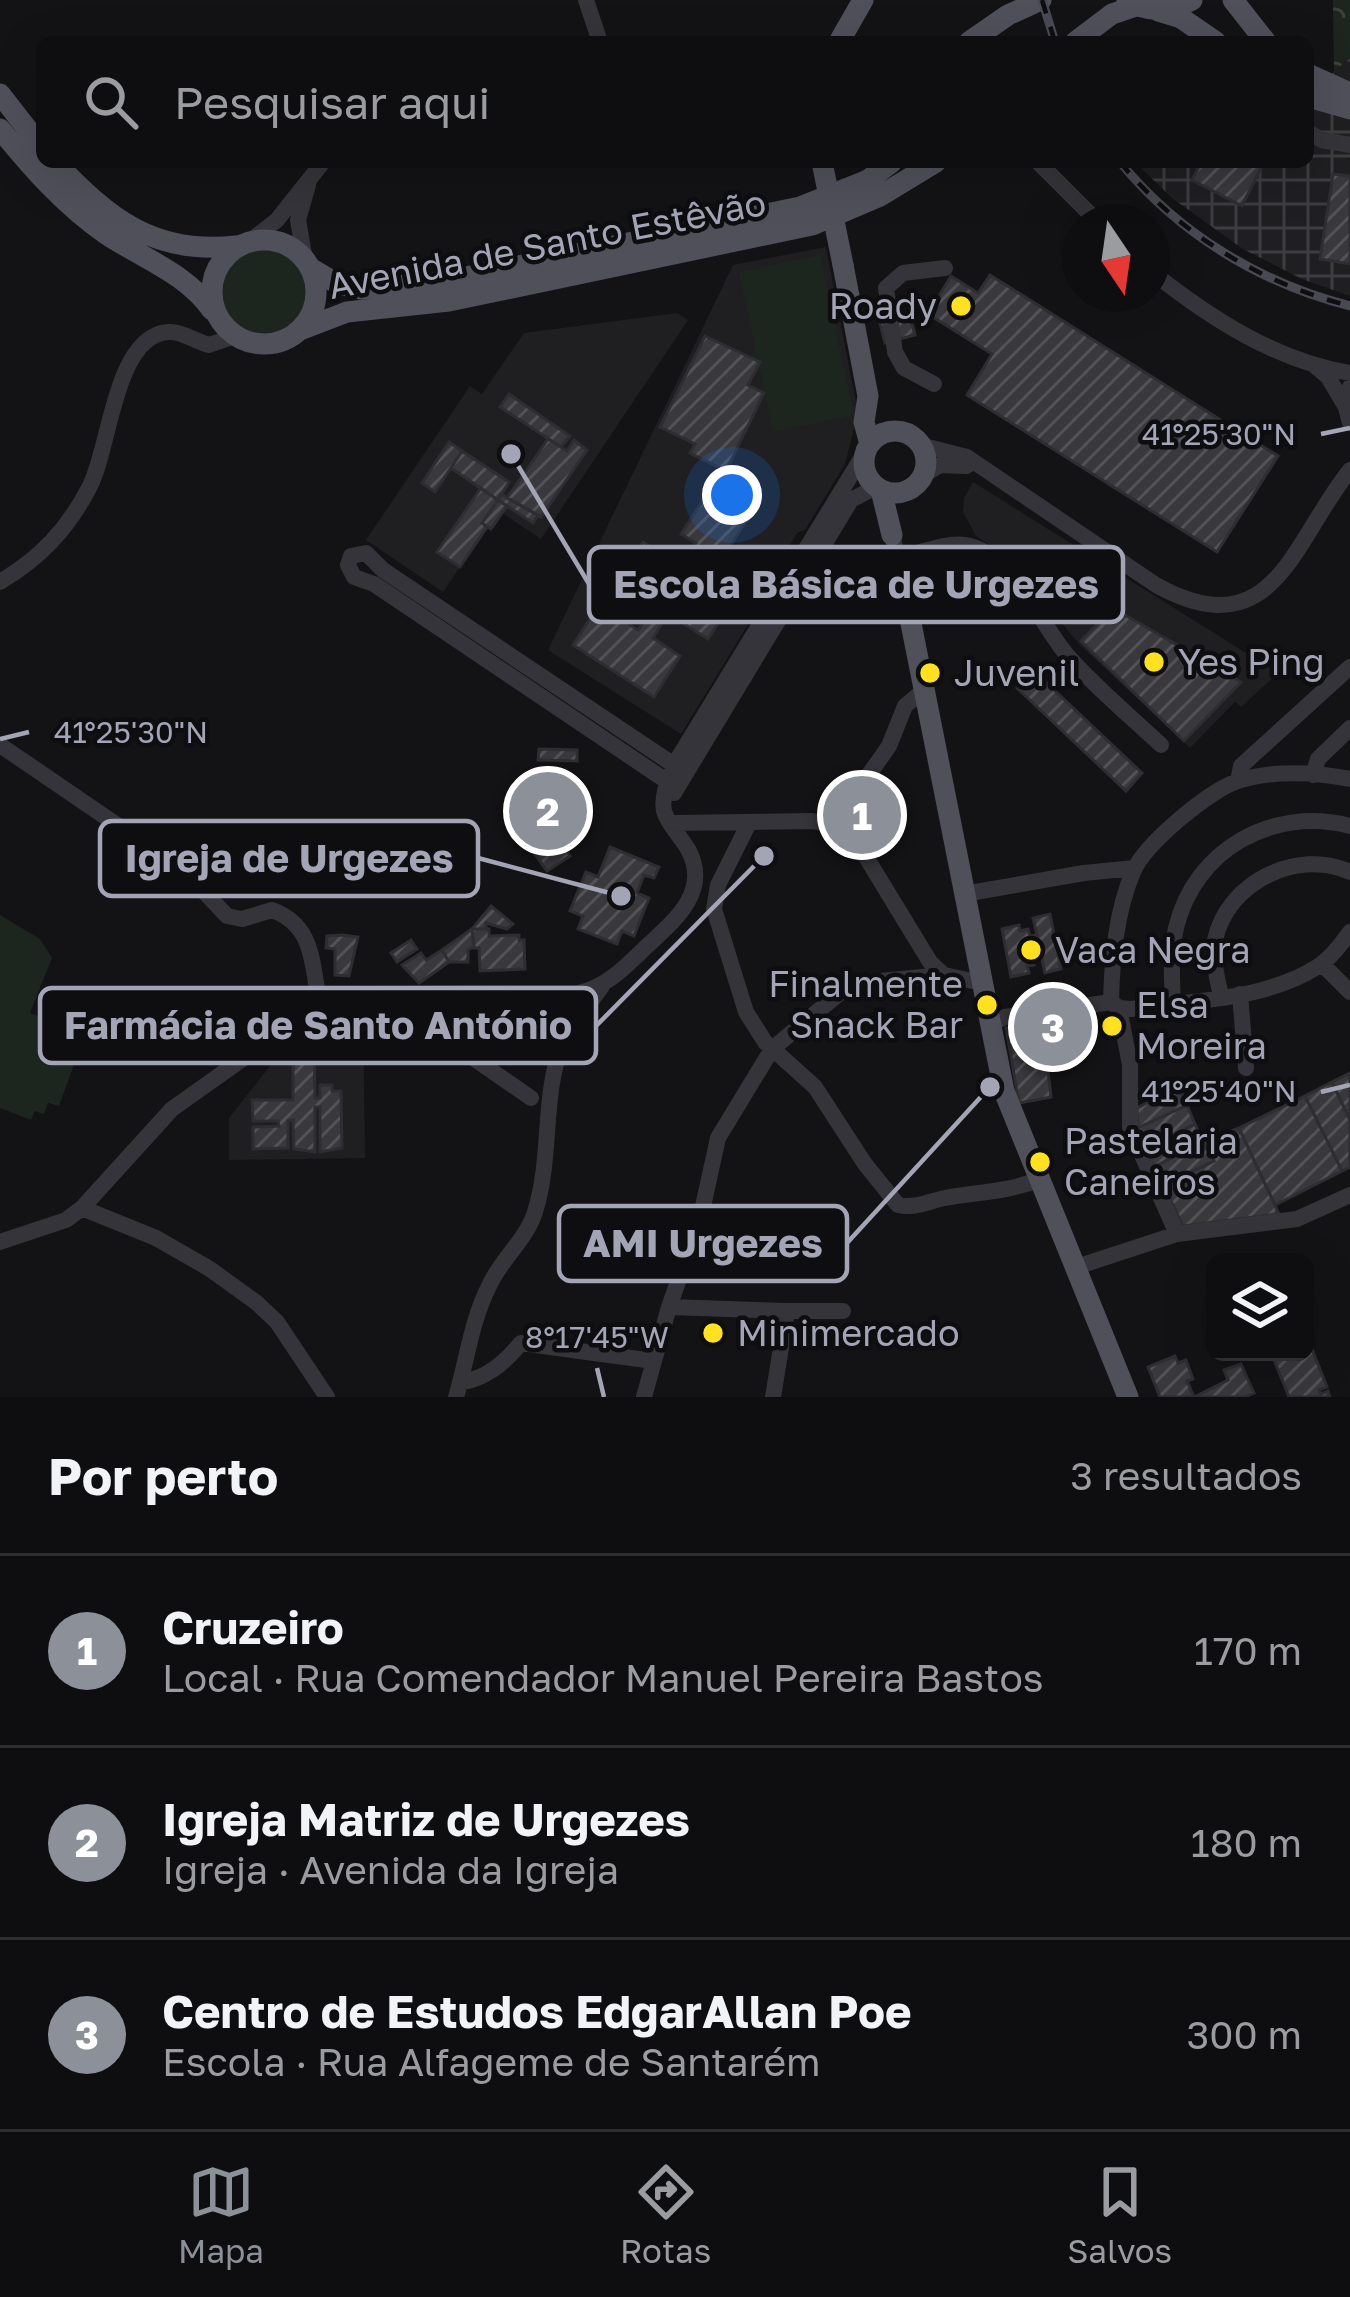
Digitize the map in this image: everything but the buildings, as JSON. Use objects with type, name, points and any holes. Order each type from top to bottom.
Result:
[{"type":"main road","points":[[842,36],[863,0]]},
{"type":"main road","points":[[978,36],[1041,0]]},
{"type":"main road","points":[[1083,36],[1112,14],[1140,6],[1174,9],[1192,0]]},
{"type":"main road","points":[[1234,0],[1261,36]]},
{"type":"main road","points":[[1140,6],[1181,18],[1207,36]]},
{"type":"main road","points":[[1314,77],[1348,95]]},
{"type":"main road","points":[[0,94],[36,140]]},
{"type":"main road","points":[[1314,97],[1348,95]]},
{"type":"main road","points":[[0,128],[36,168]]},
{"type":"main road","points":[[36,168],[102,231],[193,287],[227,328],[264,344],[283,340],[308,320],[316,297],[309,264],[280,242],[187,248],[149,237],[85,194],[61,168]]},
{"type":"main road","points":[[823,168],[868,396],[865,470],[886,490],[892,535]]},
{"type":"main road","name":"Avenida de Santo Estêvão","points":[[309,264],[336,283],[361,289],[442,282],[800,207],[868,180],[884,168]]},
{"type":"main road","name":"Avenida de Santo Estêvão","points":[[300,330],[347,312],[449,301],[812,225],[880,196],[926,168]]},
{"type":"main road","points":[[227,328],[212,298],[214,275],[243,244]]},
{"type":"main road","points":[[868,396],[893,432]]},
{"type":"main road","points":[[868,447],[893,432],[904,433],[920,445],[926,465],[923,475],[910,489],[886,490]]},
{"type":"main road","points":[[898,558],[1004,1090],[1128,1397]]},
{"type":"street","points":[[586,0],[598,36]]},
{"type":"street","points":[[1314,135],[1350,146]]},
{"type":"street","points":[[1046,168],[1081,204]]},
{"type":"street","points":[[243,244],[277,220],[317,169]]},
{"type":"street","points":[[309,264],[298,220],[317,169]]},
{"type":"street","points":[[934,384],[904,368],[895,352],[886,288],[903,273],[945,268]]},
{"type":"street","points":[[1170,285],[1226,324],[1315,366],[1350,373]]},
{"type":"street","points":[[0,582],[41,556],[88,490],[117,395],[147,341],[177,332],[209,346],[227,328]]},
{"type":"street","points":[[1315,366],[1347,395],[1350,423]]},
{"type":"street","points":[[920,445],[967,457],[1156,585],[1184,600],[1208,605],[1229,604],[1269,589],[1345,476],[1350,454]]},
{"type":"street","points":[[458,1390],[470,1328],[492,1278],[535,1214],[545,1160],[548,1100],[561,1046],[575,1018],[603,985],[678,916],[690,899],[694,870],[689,852],[664,813],[670,773],[868,447]]},
{"type":"street","points":[[923,475],[952,463],[995,478]]},
{"type":"street","points":[[671,823],[673,794],[682,774],[851,500],[886,490]]},
{"type":"street","points":[[892,535],[898,558],[964,544],[991,554],[1017,580],[1041,623],[1069,657],[1161,746]]},
{"type":"street","points":[[366,553],[383,570],[670,773],[374,584],[354,578],[348,565],[351,556],[366,553]]},
{"type":"street","points":[[1238,781],[1241,766],[1350,667]]},
{"type":"street","points":[[835,824],[890,746],[905,706],[925,690]]},
{"type":"street","points":[[1313,776],[1318,759],[1350,728]]},
{"type":"street","points":[[0,745],[161,855],[227,916],[242,919],[265,909],[292,921],[309,942],[320,1004]]},
{"type":"street","points":[[1177,1234],[1130,1128],[1130,1065],[1115,1005],[1114,950],[1134,868],[1153,844],[1238,781],[1289,774],[1350,779]]},
{"type":"street","points":[[1173,1004],[1175,932],[1187,898],[1210,862],[1263,828],[1313,820],[1350,826]]},
{"type":"street","points":[[671,823],[835,824],[849,830],[931,962],[944,975]]},
{"type":"street","points":[[748,825],[718,885],[714,909],[746,1012],[772,1049],[815,1087],[898,1205],[909,1208],[1018,1188],[1040,1179]]},
{"type":"street","points":[[1221,997],[1215,940],[1241,893],[1268,875],[1294,866],[1332,865],[1350,872]]},
{"type":"street","points":[[964,894],[1134,868]]},
{"type":"street","points":[[690,899],[714,909]]},
{"type":"street","points":[[990,1024],[1005,1017],[1240,994],[1294,979],[1322,964],[1350,932]]},
{"type":"street","points":[[1322,964],[1350,992]]},
{"type":"street","points":[[644,1397],[700,1220],[718,1138],[772,1049],[841,992],[859,983],[944,975],[982,983]]},
{"type":"street","points":[[0,1243],[66,1220],[172,1108],[320,1004],[355,994],[569,994],[603,985]]},
{"type":"street","points":[[391,994],[401,1008],[531,1098]]},
{"type":"street","points":[[569,994],[575,1018]]},
{"type":"street","points":[[1240,994],[1246,1068]]},
{"type":"street","points":[[1076,1267],[1177,1234],[1297,1219],[1350,1195]]},
{"type":"street","points":[[82,1208],[156,1238],[257,1303],[277,1322],[327,1397]]},
{"type":"street","points":[[669,1307],[843,1312]]},
{"type":"street","points":[[773,1397],[787,1311]]},
{"type":"street","points":[[458,1390],[502,1365],[521,1343],[653,1361]]},
{"type":"shaded area","points":[[1350,58],[1350,296],[1302,279],[1243,249],[1172,198],[1141,168],[1314,168],[1314,98]]},
{"type":"shaded area","points":[[826,247],[858,413],[845,464],[805,530],[798,532],[784,554],[786,562],[681,734],[548,650],[733,265]]},
{"type":"shaded area","points":[[677,313],[688,320],[541,539],[502,513],[443,592],[366,540],[470,386],[482,394],[524,333]]},
{"type":"shaded area","points":[[973,482],[1278,673],[1241,707],[1235,702],[1190,748],[1080,645],[1018,558],[1013,561],[976,536],[963,512]]},
{"type":"shaded area","points":[[329,1006],[343,1013],[363,1013],[365,1158],[229,1160],[229,1118],[313,1011]]},
{"type":"green space","points":[[1333,0],[1350,0],[1350,58],[1334,71]]},
{"type":"green space","points":[[264,250],[294,262],[306,292],[294,322],[264,334],[234,322],[222,292],[234,262]]},
{"type":"green space","points":[[820,255],[854,415],[773,432],[739,272]]},
{"type":"green space","points":[[0,915],[40,939],[52,958],[30,1013],[85,1034],[59,1106],[48,1103],[44,1114],[35,1111],[31,1120],[0,1108]]},
{"type":"railway","points":[[1042,0],[1053,36]]},
{"type":"railway","points":[[1125,168],[1168,212],[1223,252],[1284,284],[1350,306]]},
{"type":"place","name":"Roady","points":[[961,306]]},
{"type":"place","name":"Escola Básica de Urgezes","points":[[511,454]]},
{"type":"place","name":"Yes Ping","points":[[1154,662]]},
{"type":"place","name":"Juvenil","points":[[930,673]]},
{"type":"place","name":"Igreja Matriz de Urgezes","points":[[548,811]]},
{"type":"place","name":"Cruzeiro","points":[[862,815]]},
{"type":"place","name":"Farmácia de Santo António","points":[[764,856]]},
{"type":"place","name":"Igreja de Urgezes","points":[[621,896]]},
{"type":"place","name":"Vaca Negra","points":[[1031,950]]},
{"type":"place","name":"Finalmente Snack Bar","points":[[987,1005]]},
{"type":"place","name":"Elsa Moreira","points":[[1112,1026]]},
{"type":"place","name":"Centro de Estudos EdgarAllan Poe","points":[[1053,1027]]},
{"type":"place","name":"AMI Urgezes","points":[[990,1087]]},
{"type":"place","name":"Pastelaria Caneiros","points":[[1040,1162]]},
{"type":"place","name":"Minimercado","points":[[713,1333]]}]
